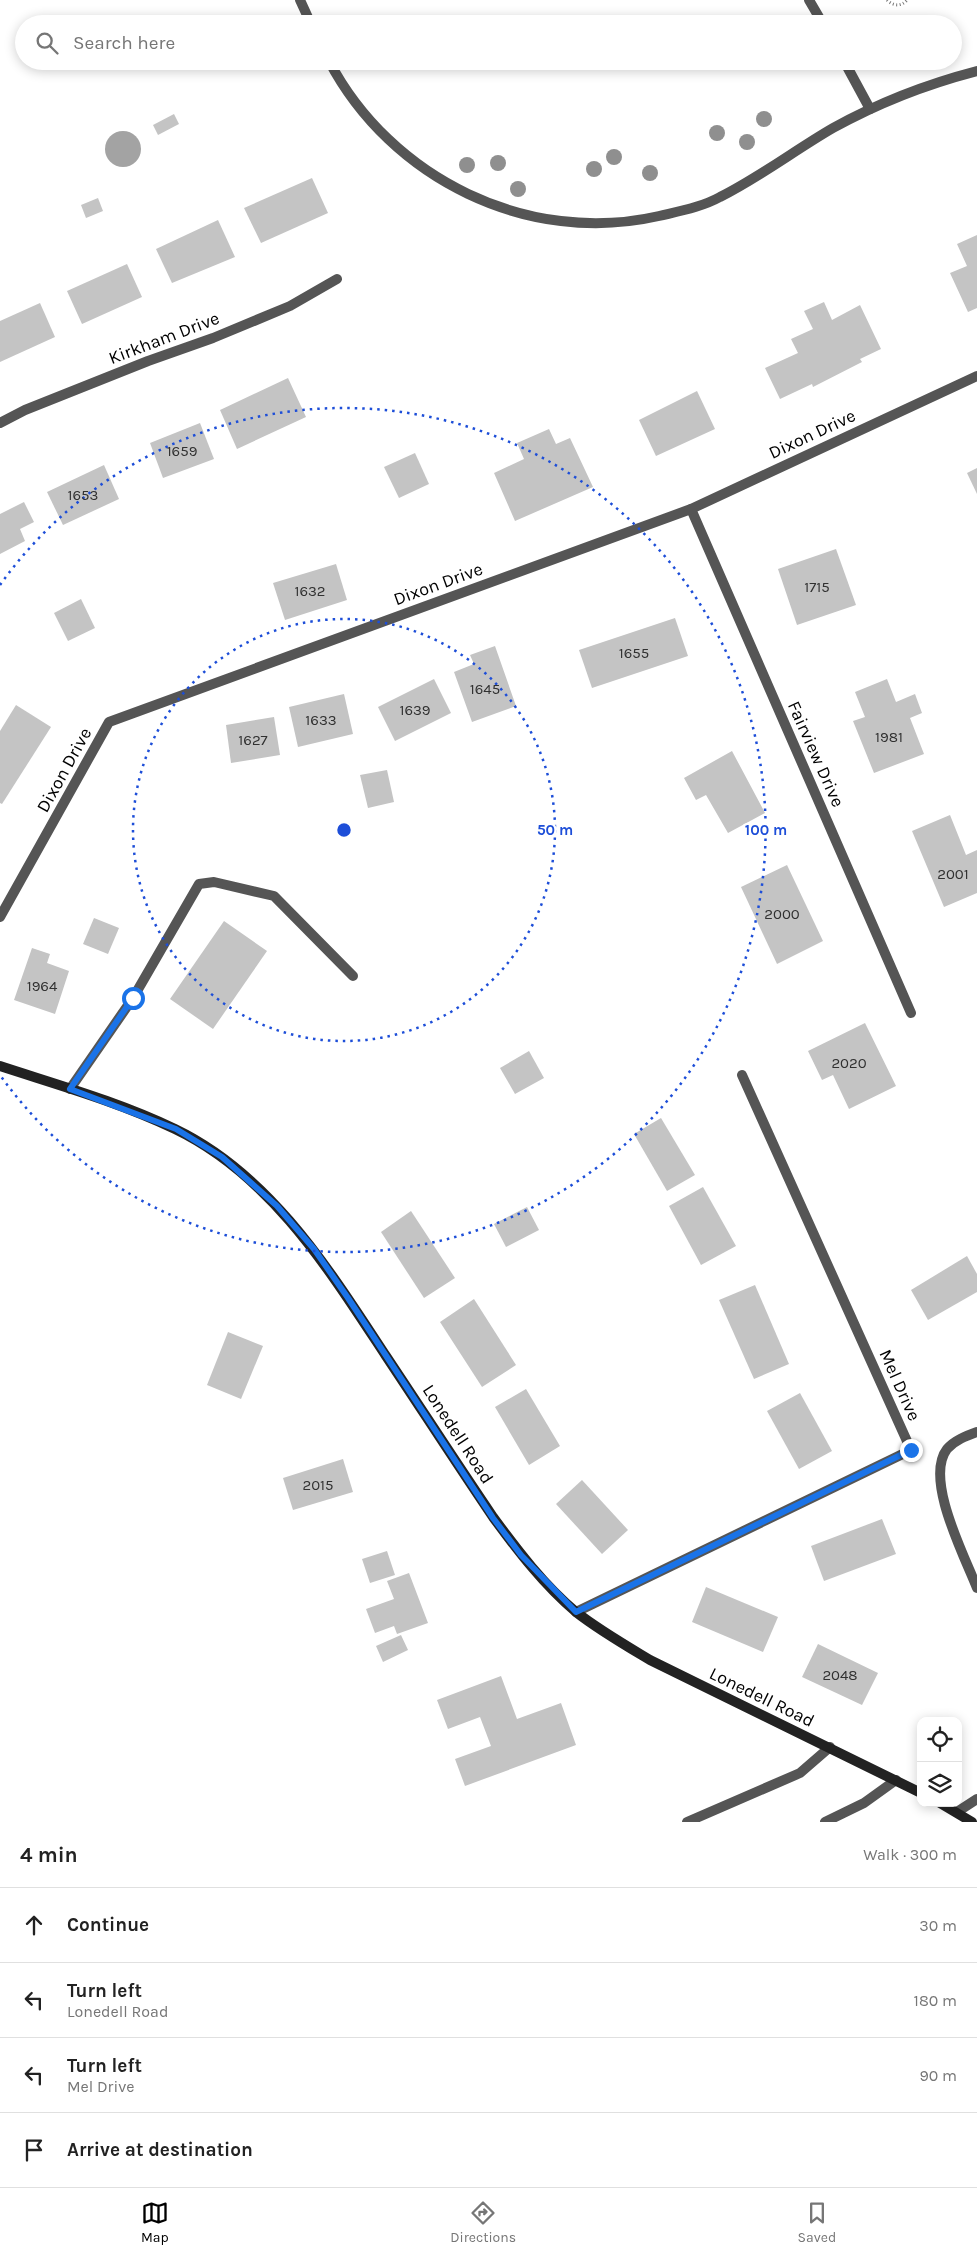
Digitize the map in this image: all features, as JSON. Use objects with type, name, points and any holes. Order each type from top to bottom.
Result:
[{"type":"street","points":[[300,0],[307,15]]},
{"type":"street","points":[[809,0],[818,15]]},
{"type":"street","points":[[335,70],[359,109],[374,126],[409,159],[451,187],[510,212],[555,222],[597,224],[641,220],[681,211],[720,198],[827,132],[870,109],[918,89],[977,71]]},
{"type":"street","points":[[849,70],[870,109]]},
{"type":"street","name":"Kirkham Drive","points":[[0,423],[25,410],[148,361],[213,338],[290,306],[337,279]]},
{"type":"street","name":"Dixon Drive","points":[[0,917],[109,722],[691,508],[977,376]]},
{"type":"street","name":"Fairview Drive","points":[[691,508],[911,1013]]},
{"type":"street","points":[[70,1089],[133,998],[199,884],[214,882],[274,896],[353,976]]},
{"type":"street","name":"Lonedell Road","points":[[0,1066],[70,1089],[176,1129],[222,1157],[277,1206],[314,1249],[348,1298],[493,1518],[521,1555],[576,1612],[611,1637],[650,1660],[917,1791]]},
{"type":"street","name":"Mel Drive","points":[[576,1612],[911,1450],[742,1074]]},
{"type":"street","points":[[977,1432],[960,1438],[946,1450],[939,1469],[941,1489],[947,1511],[977,1588]]},
{"type":"street","points":[[687,1822],[800,1773],[830,1747]]},
{"type":"street","points":[[825,1822],[864,1803],[896,1780]]},
{"type":"street","points":[[957,1812],[977,1799]]},
{"type":"street","points":[[948,1807],[972,1822]]},
{"type":"path","points":[[887,0],[895,5],[900,5],[907,0]]},
{"type":"shaded area","points":[[123,131],[130,132],[136,136],[140,142],[140,156],[136,162],[130,166],[123,167],[116,166],[110,162],[106,156],[105,149],[106,142],[110,136],[116,132]]},
{"type":"building","points":[[174,114],[179,124],[158,135],[153,125]]},
{"type":"building","points":[[312,178],[328,213],[261,243],[244,208]]},
{"type":"building","points":[[98,198],[103,211],[86,218],[81,205]]},
{"type":"building","points":[[218,220],[235,257],[172,283],[156,249]]},
{"type":"building","points":[[977,235],[977,308],[968,312],[950,273],[967,266],[957,244]]},
{"type":"building","points":[[127,264],[142,297],[82,324],[67,291]]},
{"type":"building","points":[[824,302],[832,320],[860,305],[881,349],[860,359],[862,362],[813,387],[812,384],[780,399],[765,368],[798,353],[791,339],[813,329],[804,311]]},
{"type":"building","points":[[40,303],[55,337],[0,362],[0,321]]},
{"type":"building","points":[[288,378],[306,417],[237,449],[220,410]]},
{"type":"building","points":[[697,391],[715,429],[656,456],[639,420]]},
{"type":"building","points":[[200,423],[214,459],[163,478],[150,443]]},
{"type":"building","points":[[549,429],[556,444],[570,438],[593,487],[515,521],[494,473],[524,459],[517,443]]},
{"type":"building","points":[[415,453],[429,484],[399,498],[384,467]]},
{"type":"building","points":[[104,465],[119,499],[63,525],[47,492]]},
{"type":"building","points":[[977,468],[977,494],[967,473]]},
{"type":"building","points":[[24,502],[34,522],[20,529],[25,541],[0,554],[0,514]]},
{"type":"building","points":[[836,549],[856,605],[797,625],[778,569]]},
{"type":"building","points":[[336,564],[347,600],[285,620],[273,583]]},
{"type":"building","points":[[81,599],[95,628],[68,641],[54,613]]},
{"type":"building","points":[[675,618],[688,656],[592,688],[579,650]]},
{"type":"building","points":[[495,646],[516,706],[472,722],[454,672],[474,664],[470,655]]},
{"type":"building","points":[[434,679],[451,713],[395,741],[378,707]]},
{"type":"building","points":[[887,679],[896,702],[915,694],[922,713],[910,718],[924,754],[874,773],[853,721],[865,717],[855,692]]},
{"type":"building","points":[[344,694],[353,734],[298,747],[289,707]]},
{"type":"building","points":[[16,705],[51,727],[2,804],[0,803],[0,731]]},
{"type":"building","points":[[274,717],[280,755],[231,763],[226,725]]},
{"type":"building","points":[[732,751],[765,813],[728,833],[706,795],[696,800],[684,778]]},
{"type":"building","points":[[387,770],[394,802],[368,808],[360,775]]},
{"type":"building","points":[[950,815],[966,855],[977,850],[977,893],[944,907],[912,831]]},
{"type":"building","points":[[787,865],[823,941],[777,964],[741,887]]},
{"type":"building","points":[[94,918],[119,928],[108,954],[83,944]]},
{"type":"building","points":[[224,921],[267,951],[213,1029],[170,999]]},
{"type":"building","points":[[32,948],[50,954],[47,963],[69,971],[55,1014],[14,1000]]},
{"type":"building","points":[[865,1023],[896,1086],[849,1109],[833,1075],[822,1080],[808,1051]]},
{"type":"building","points":[[529,1051],[544,1078],[515,1094],[500,1068]]},
{"type":"building","points":[[661,1118],[695,1175],[667,1191],[634,1134]]},
{"type":"building","points":[[703,1187],[736,1246],[701,1265],[669,1206]]},
{"type":"building","points":[[527,1207],[539,1230],[506,1247],[494,1224]]},
{"type":"building","points":[[411,1211],[455,1278],[424,1298],[381,1232]]},
{"type":"building","points":[[967,1256],[977,1274],[977,1292],[928,1320],[911,1290]]},
{"type":"building","points":[[755,1285],[789,1364],[754,1379],[719,1300]]},
{"type":"building","points":[[474,1299],[516,1365],[482,1387],[440,1322]]},
{"type":"building","points":[[228,1332],[263,1346],[241,1399],[207,1385]]},
{"type":"building","points":[[526,1389],[560,1446],[529,1465],[495,1407]]},
{"type":"building","points":[[800,1393],[832,1451],[799,1469],[767,1411]]},
{"type":"building","points":[[343,1459],[353,1492],[293,1510],[283,1478]]},
{"type":"building","points":[[582,1480],[628,1530],[602,1554],[556,1504]]},
{"type":"building","points":[[882,1519],[896,1554],[824,1581],[811,1546]]},
{"type":"building","points":[[387,1551],[395,1575],[370,1583],[362,1559]]},
{"type":"building","points":[[409,1573],[428,1623],[397,1634],[394,1626],[375,1633],[366,1609],[394,1599],[387,1581]]},
{"type":"building","points":[[706,1587],[778,1617],[763,1652],[692,1622]]},
{"type":"building","points":[[401,1635],[408,1650],[383,1662],[376,1646]]},
{"type":"building","points":[[818,1644],[878,1673],[862,1705],[802,1677]]},
{"type":"building","points":[[501,1676],[517,1719],[561,1703],[576,1745],[465,1786],[455,1759],[491,1746],[480,1717],[448,1729],[437,1700]]},
{"type":"route","points":[[133,998],[70,1089],[176,1129],[222,1157],[277,1206],[314,1249],[348,1298],[493,1518],[521,1555],[576,1612],[911,1450]]}]
